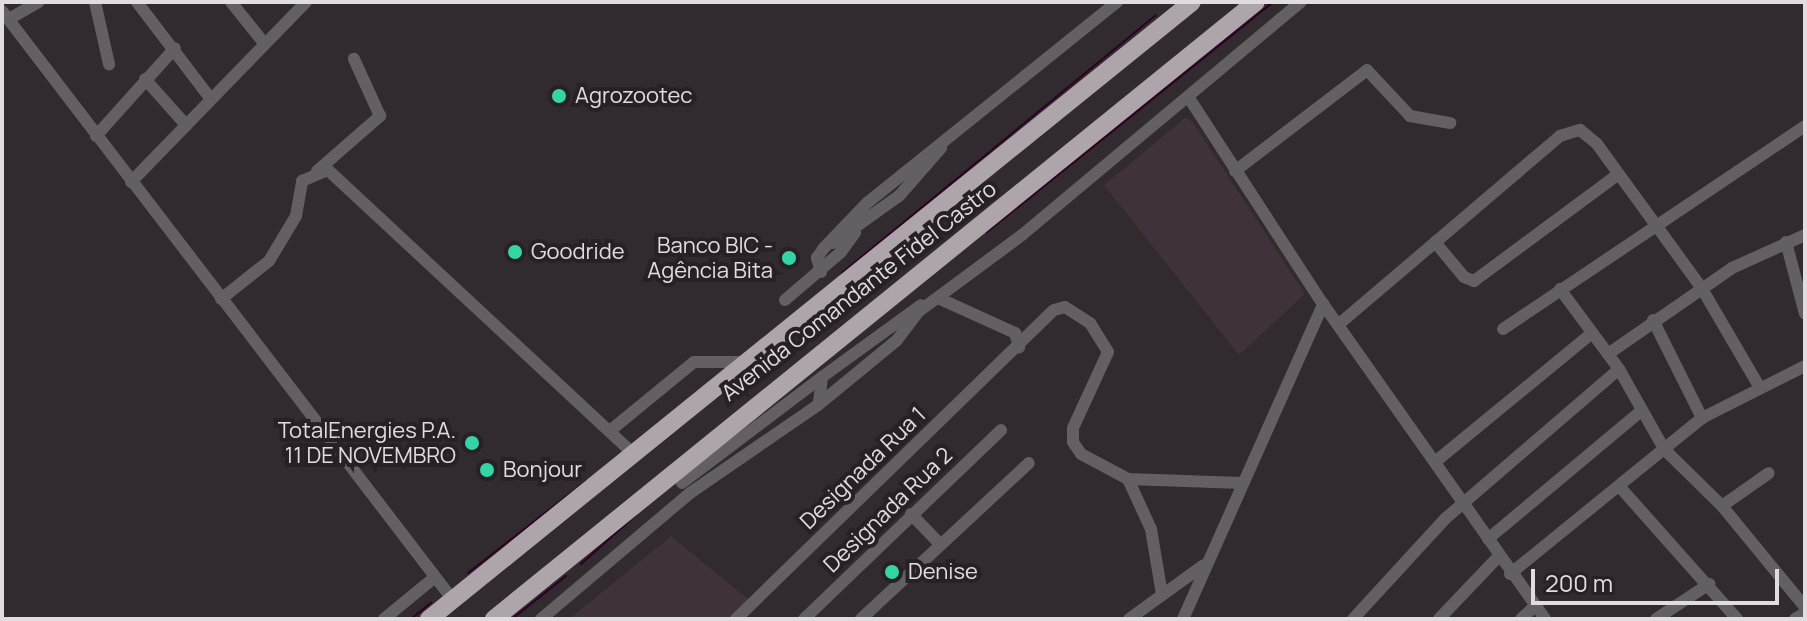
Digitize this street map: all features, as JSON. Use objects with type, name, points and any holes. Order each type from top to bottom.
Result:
[{"type":"highway","name":"Avenida Comandante Fidel Castro","points":[[429,619],[1192,2]]},
{"type":"highway","name":"Avenida Comandante Fidel Castro","points":[[494,619],[564,561],[681,483],[1256,2]]},
{"type":"street","points":[[39,2],[5,15],[453,600]]},
{"type":"street","points":[[95,2],[109,64]]},
{"type":"street","points":[[137,2],[211,99]]},
{"type":"street","points":[[231,2],[264,43]]},
{"type":"street","points":[[131,182],[306,2]]},
{"type":"street","points":[[821,272],[817,258],[823,249],[867,203],[1097,6],[1117,2]]},
{"type":"street","points":[[681,483],[818,405],[897,340],[918,312],[1189,98],[1301,2]]},
{"type":"street","points":[[96,136],[175,48]]},
{"type":"street","points":[[221,299],[274,255],[296,216],[302,181],[380,116],[354,59]]},
{"type":"street","points":[[1235,171],[1367,70],[1410,116],[1450,123]]},
{"type":"street","points":[[145,79],[186,125]]},
{"type":"street","points":[[1189,98],[1323,304],[1465,501],[1510,574],[1545,619]]},
{"type":"street","points":[[1503,329],[1805,126]]},
{"type":"street","points":[[1338,325],[1568,131],[1580,130],[1590,137],[1701,287],[1760,388]]},
{"type":"street","points":[[823,249],[859,227],[899,196],[953,132]]},
{"type":"street","points":[[317,171],[332,172],[634,454]]},
{"type":"street","points":[[1435,242],[1464,277],[1474,281],[1617,175]]},
{"type":"street","points":[[785,300],[821,272],[859,227]]},
{"type":"street","points":[[1608,354],[1701,287],[1805,235]]},
{"type":"street","points":[[1786,242],[1805,314]]},
{"type":"street","points":[[1560,289],[1619,369],[1664,449],[1722,506],[1805,610],[1795,619]]},
{"type":"street","points":[[541,619],[583,584],[681,483],[859,352],[909,310],[942,296],[1015,333],[1019,347]]},
{"type":"street","points":[[1183,619],[1323,304]]},
{"type":"street","name":"Designada Rua 1","points":[[736,619],[1058,308],[1073,309],[1099,332],[1108,358],[1071,437],[1081,454],[1128,479]]},
{"type":"street","points":[[1653,320],[1702,418]]},
{"type":"street","points":[[1435,462],[1592,333]]},
{"type":"street","points":[[859,352],[897,340]]},
{"type":"street","points":[[611,430],[694,362],[749,362]]},
{"type":"street","points":[[1510,574],[1702,418],[1805,366]]},
{"type":"street","points":[[1353,619],[1465,501],[1619,369]]},
{"type":"street","points":[[818,405],[822,377]]},
{"type":"street","points":[[1488,539],[1641,411]]},
{"type":"street","name":"Designada Rua 2","points":[[804,619],[1001,430]]},
{"type":"street","points":[[861,619],[939,543],[1029,463]]},
{"type":"street","points":[[1722,506],[1769,473]]},
{"type":"street","points":[[1162,595],[1151,529],[1128,479],[1242,483]]},
{"type":"street","points":[[1619,486],[1737,619]]},
{"type":"street","points":[[911,514],[939,543]]},
{"type":"street","points":[[1439,619],[1499,556]]},
{"type":"street","points":[[564,561],[583,584]]},
{"type":"street","points":[[1129,619],[1207,563]]},
{"type":"street","points":[[384,619],[435,577]]},
{"type":"street","points":[[1656,619],[1709,584]]},
{"type":"street","points":[[1521,619],[1535,606]]},
{"type":"shaded area","points":[[1185,118],[1192,121],[1305,294],[1239,355],[1104,185]]},
{"type":"shaded area","points":[[671,536],[749,600],[731,619],[569,619]]},
{"type":"waterway","points":[[987,232],[1273,2]]},
{"type":"waterway","points":[[842,273],[1156,15]]},
{"type":"waterway","points":[[468,573],[586,481]]},
{"type":"waterway","points":[[581,564],[636,515]]},
{"type":"waterway","points":[[512,619],[566,576]]},
{"type":"waterway","points":[[411,619],[431,603]]},
{"type":"place","name":"Agrozootec","points":[[559,96]]},
{"type":"place","name":"Goodride","points":[[515,252]]},
{"type":"place","name":"Banco BIC - Agência Bita","points":[[789,258]]},
{"type":"place","name":"TotalEnergies P.A. 11 DE NOVEMBRO","points":[[472,443]]},
{"type":"place","name":"Bonjour","points":[[487,470]]},
{"type":"place","name":"Denise","points":[[892,572]]}]
